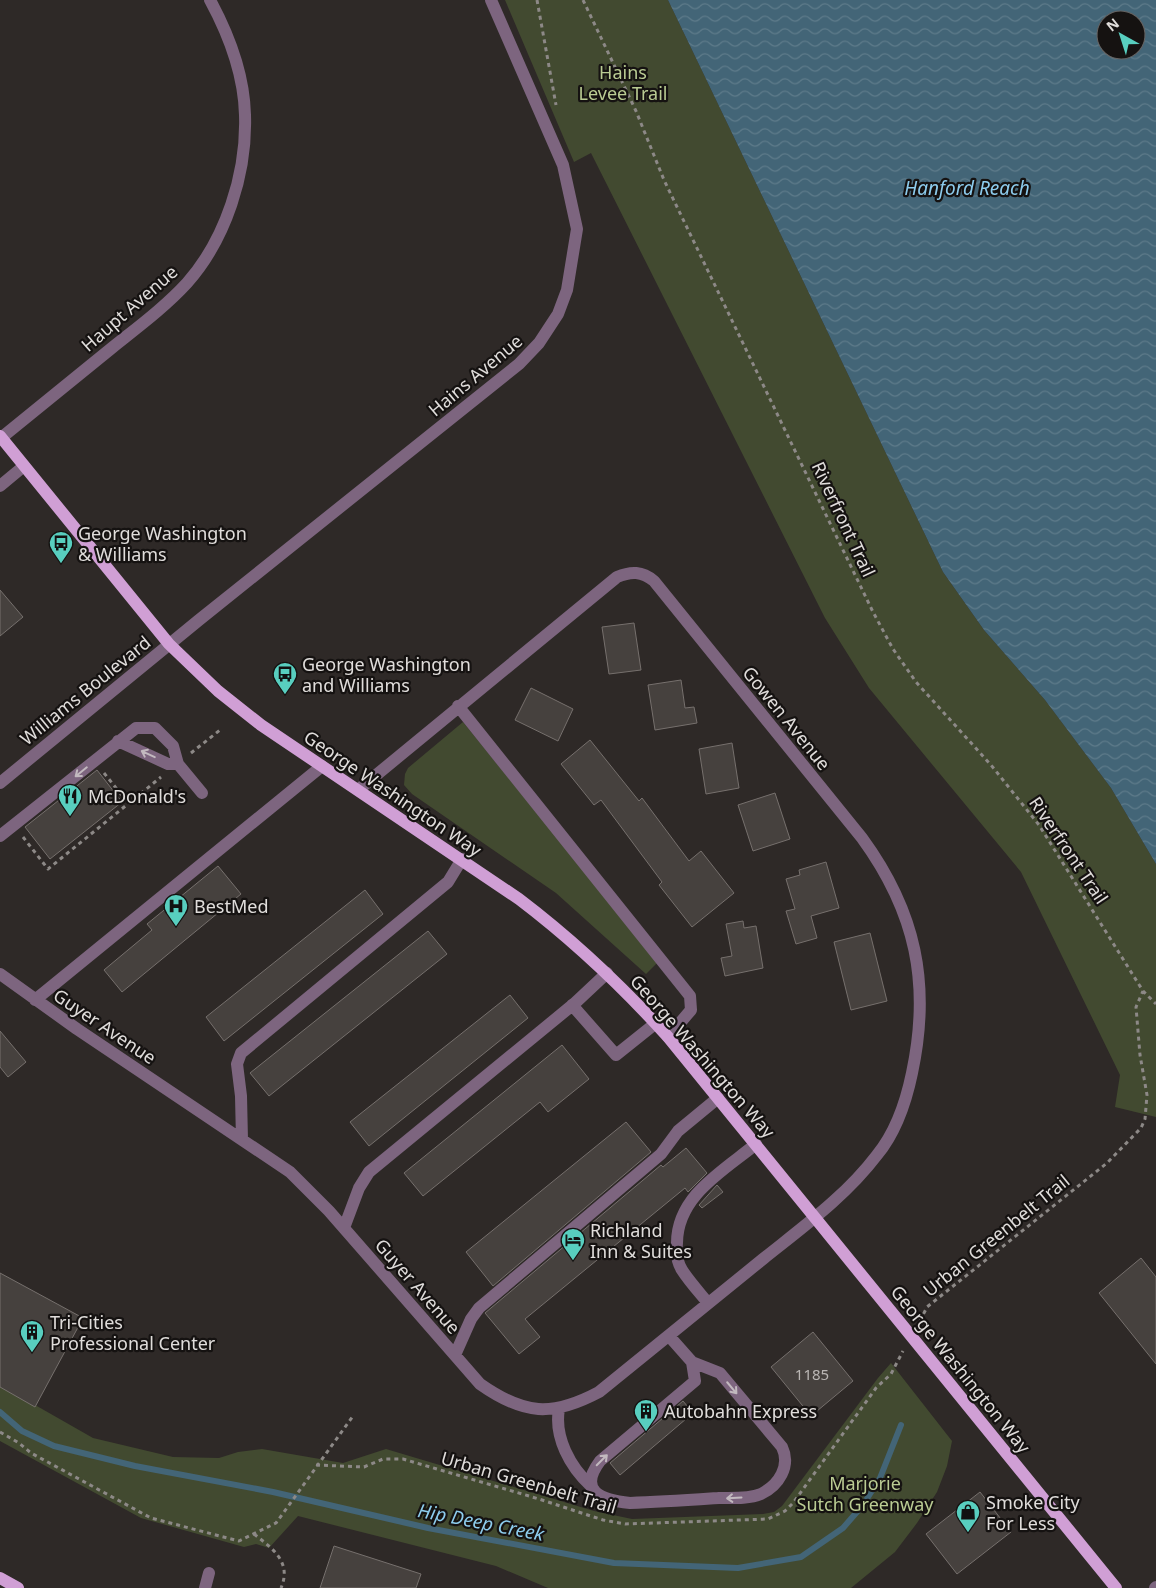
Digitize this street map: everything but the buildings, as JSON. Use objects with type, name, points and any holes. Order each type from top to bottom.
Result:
[{"type":"main road","name":"George Washington Way","points":[[1,437],[169,644],[237,707],[462,859],[558,928],[607,973],[656,1023],[1116,1588]]},
{"type":"main road","points":[[0,1578],[18,1588]]},
{"type":"street","name":"Haupt Avenue","points":[[1,437],[157,311],[188,282],[227,219],[236,188],[243,150],[245,115],[233,50],[222,21],[210,0]]},
{"type":"street","name":"Hains Avenue","points":[[169,644],[519,364],[539,343],[558,314],[567,290],[577,229],[571,195],[563,165],[491,0]]},
{"type":"street","points":[[0,486],[24,466]]},
{"type":"street","name":"Gowen Avenue","points":[[358,790],[458,706],[618,577],[628,572],[647,575],[876,857],[899,902],[916,951],[921,1012],[918,1046],[904,1103],[895,1127],[879,1154],[853,1184],[815,1216]]},
{"type":"street","name":"Williams Boulevard","points":[[0,782],[169,644]]},
{"type":"street","points":[[458,706],[690,996],[691,1010],[668,1037]]},
{"type":"street","points":[[0,836],[136,728],[155,728],[183,759],[202,793]]},
{"type":"street","points":[[118,741],[168,764],[183,759]]},
{"type":"street","points":[[35,1000],[322,766]]},
{"type":"street","points":[[242,1140],[237,1064],[241,1053],[448,882],[462,859]]},
{"type":"street","points":[[344,1228],[359,1188],[370,1172],[572,1005],[607,973]]},
{"type":"street","name":"Guyer Avenue","points":[[0,974],[35,1000],[290,1172],[344,1228],[480,1384],[500,1398],[521,1406],[542,1410],[559,1409],[580,1402],[599,1392],[815,1216]]},
{"type":"street","points":[[572,1005],[616,1055],[656,1023]]},
{"type":"street","points":[[455,1355],[471,1319],[479,1308],[660,1154],[678,1131],[718,1098]]},
{"type":"street","points":[[708,1303],[681,1269],[677,1255],[679,1224],[685,1207],[698,1192],[756,1144]]},
{"type":"street","points":[[559,1409],[557,1421],[559,1435],[570,1461],[580,1476],[605,1499],[630,1503],[752,1497],[772,1487],[780,1478],[786,1466],[786,1456],[782,1447],[720,1373],[692,1362],[669,1336]]},
{"type":"street","points":[[591,1486],[590,1478],[600,1461],[695,1381],[692,1362]]},
{"type":"street","points":[[205,1588],[209,1573]]},
{"type":"path","points":[[537,0],[556,106]]},
{"type":"path","name":"Riverfront Trail","points":[[583,0],[636,111],[664,180],[873,612],[894,649],[916,682],[991,765],[1039,825],[1143,991],[1156,1004]]},
{"type":"path","points":[[183,759],[220,730]]},
{"type":"path","points":[[101,769],[129,804]]},
{"type":"path","points":[[15,836],[22,836],[48,869],[168,772]]},
{"type":"path","name":"Urban Greenbelt Trail","points":[[316,1465],[364,1467],[382,1459],[403,1459],[603,1520],[626,1524],[768,1519],[785,1511],[794,1503],[876,1388],[891,1374],[928,1307],[1107,1163],[1141,1128],[1145,1119],[1147,1095],[1136,1007],[1143,991]]},
{"type":"path","points":[[0,1432],[20,1443],[31,1453],[151,1518],[233,1541],[254,1534],[276,1523],[353,1416]]},
{"type":"path","points":[[254,1534],[274,1550],[283,1562],[285,1570],[281,1588]]},
{"type":"green space","name":"Hains Levee Trail","points":[[505,0],[668,0],[943,572],[984,630],[1045,700],[1111,788],[1156,864],[1156,1117],[1115,1107],[1120,1075],[1021,872],[869,688],[825,618],[591,153],[574,162]]},
{"type":"green space","points":[[463,722],[658,962],[646,974],[556,893],[412,794],[404,785],[405,774],[408,768]]},
{"type":"green space","name":"Marjorie Sutch Greenway","points":[[891,1363],[952,1441],[947,1466],[937,1492],[917,1523],[895,1552],[851,1588],[548,1588],[496,1566],[298,1516],[269,1548],[256,1544],[244,1547],[141,1518],[0,1441],[0,1385],[93,1438],[173,1457],[219,1458],[238,1452],[262,1449],[343,1463],[386,1449],[594,1511],[632,1519],[763,1514],[774,1512],[782,1506]]},
{"type":"water","name":"Hanford Reach","points":[[668,0],[1156,0],[1156,864],[1111,788],[1045,700],[984,630],[943,572]]},
{"type":"waterway","name":"Hip Deep Creek","points":[[0,1412],[22,1431],[54,1446],[135,1466],[273,1492],[428,1528],[614,1563],[738,1568],[801,1557],[843,1528],[863,1505],[880,1478],[901,1425]]},
{"type":"place","name":"George Washington & Williams","points":[[61,564]]},
{"type":"place","name":"George Washington and Williams","points":[[285,695]]},
{"type":"place","name":"McDonald's","points":[[70,817]]},
{"type":"place","name":"BestMed","points":[[176,927]]},
{"type":"place","name":"Richland Inn & Suites","points":[[573,1261]]},
{"type":"place","name":"Tri-Cities Professional Center","points":[[32,1353]]},
{"type":"place","name":"Autobahn Express","points":[[646,1432]]},
{"type":"place","name":"Smoke City For Less","points":[[968,1533]]}]
